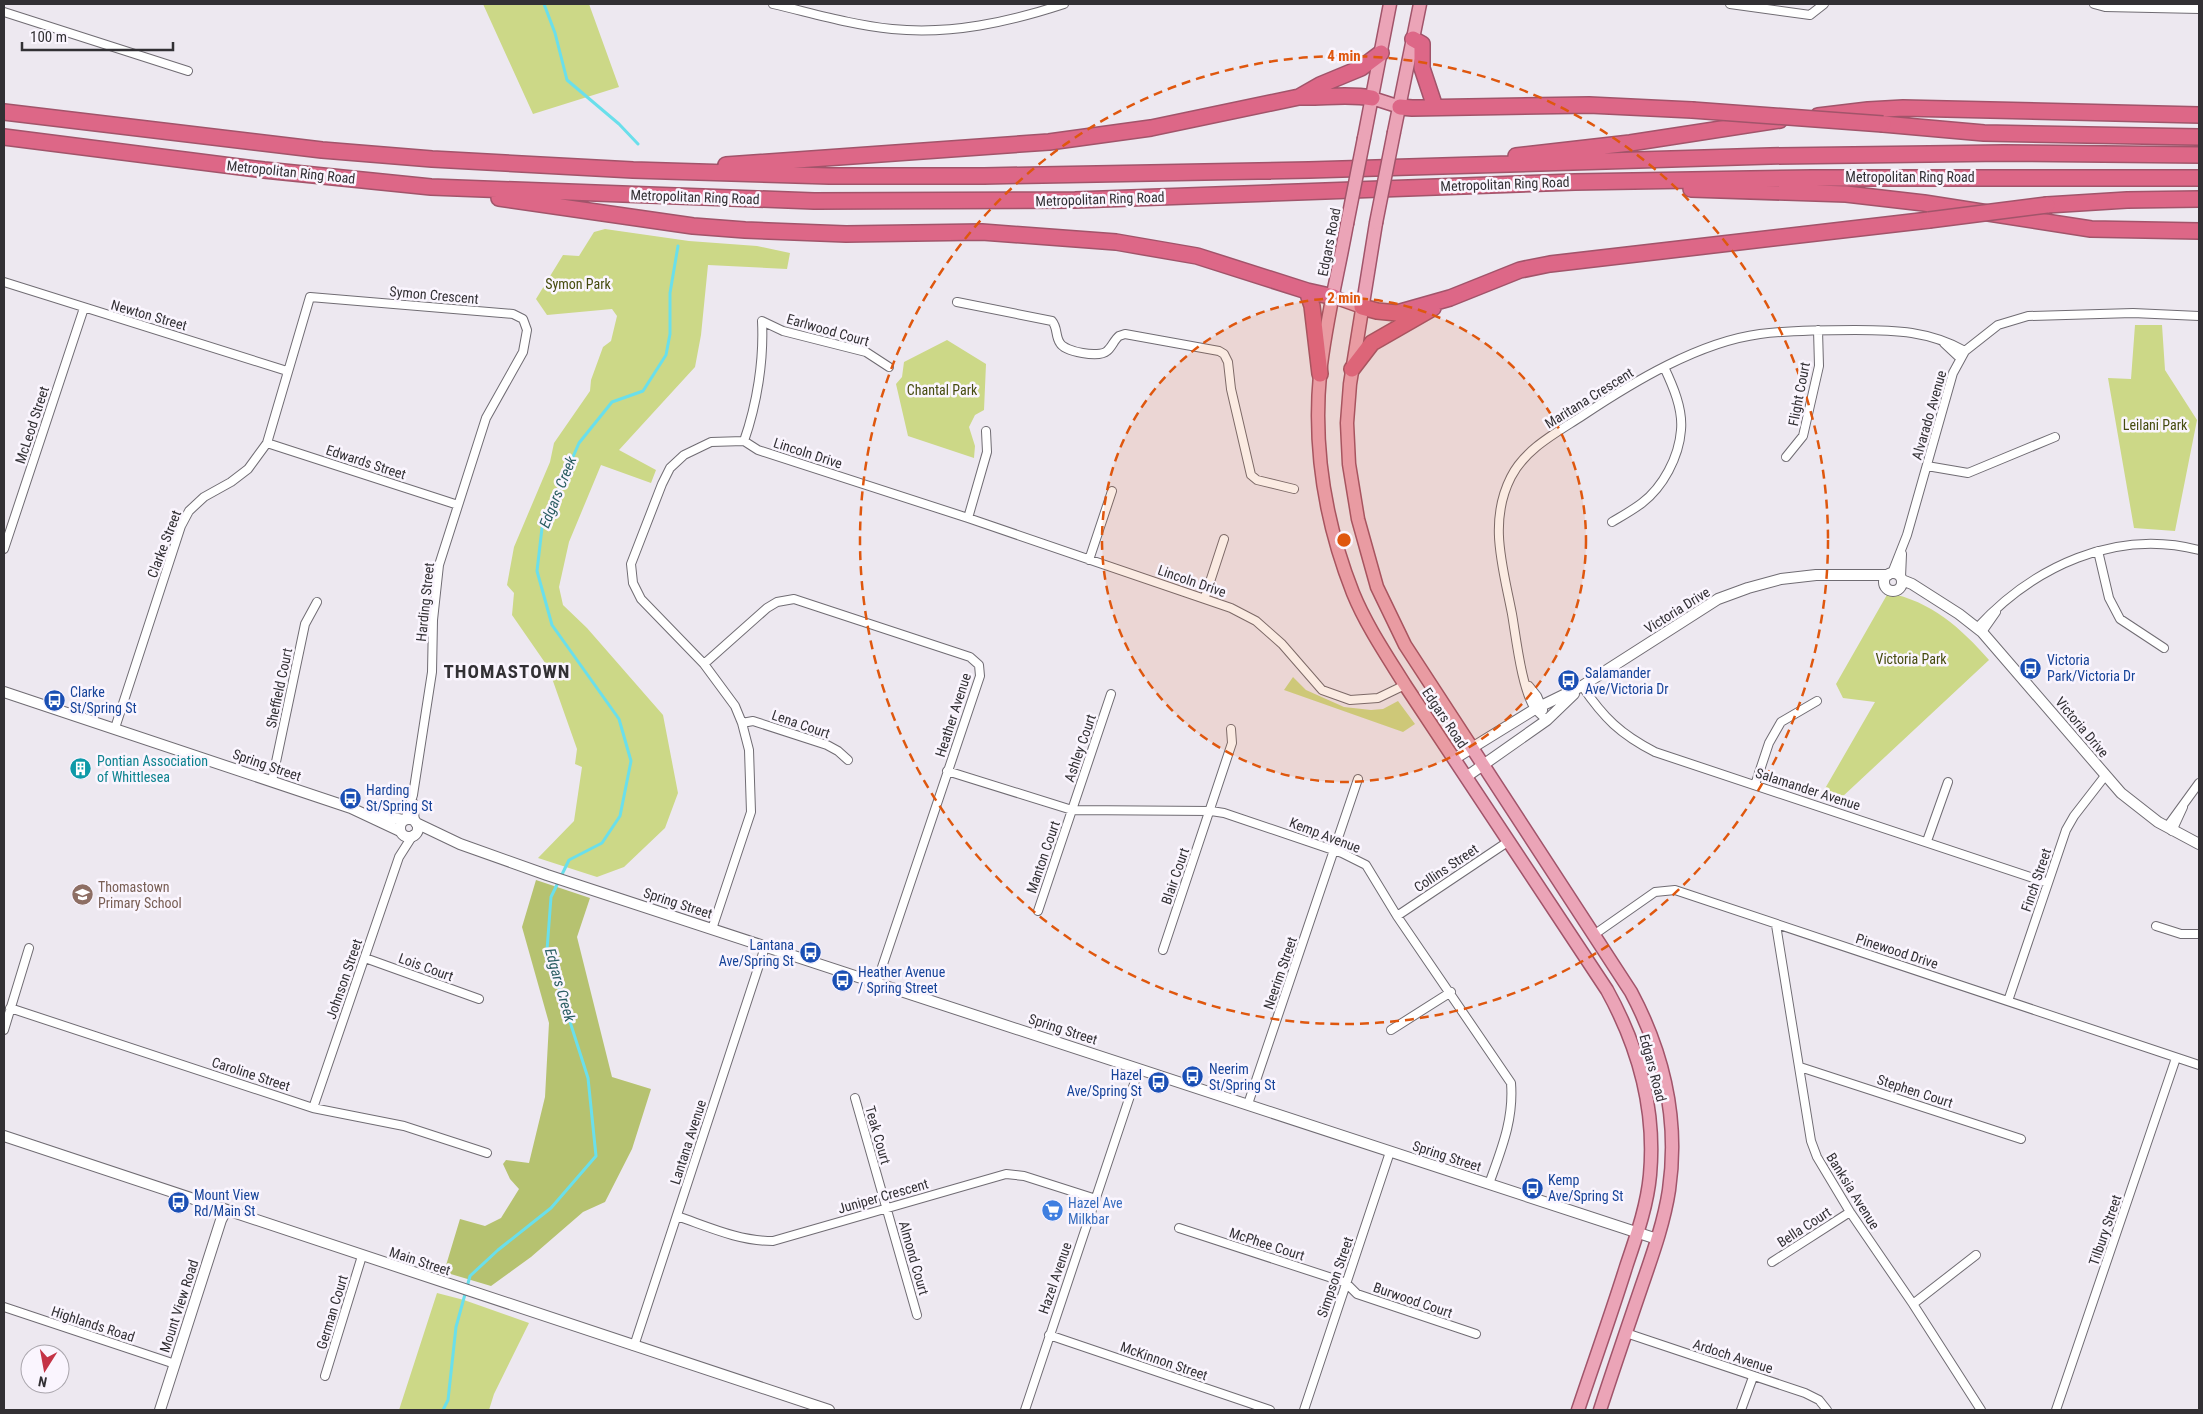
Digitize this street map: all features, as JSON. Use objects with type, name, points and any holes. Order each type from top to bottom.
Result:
[{"type":"highway","points":[[1413,39],[1422,44],[1422,68],[1435,108]]},
{"type":"highway","points":[[1299,97],[1320,85],[1361,68],[1381,53]]},
{"type":"highway","points":[[633,170],[790,162],[1049,142],[1151,128],[1299,97],[1323,98],[1350,95],[1372,98]]},
{"type":"highway","points":[[1400,106],[1435,108],[1589,105],[1692,110],[1984,133],[2199,137]]},
{"type":"highway","points":[[1448,166],[1542,152],[1596,148],[1752,124],[1868,110],[1913,109],[2199,115]]},
{"type":"highway","name":"Metropolitan Ring Road","points":[[4,112],[322,150],[432,159],[633,170],[919,177],[1309,170],[1800,156],[2004,153],[2199,155]]},
{"type":"highway","points":[[1883,124],[2199,127]]},
{"type":"highway","name":"Metropolitan Ring Road","points":[[4,137],[264,170],[431,187],[779,200],[981,202],[1575,182],[2001,176],[2199,178]]},
{"type":"highway","points":[[1575,182],[1706,190],[1846,194],[1924,203],[2092,229],[2199,231]]},
{"type":"highway","points":[[431,187],[692,226],[846,234],[982,232],[1116,242],[1197,256],[1307,291],[1334,297]]},
{"type":"highway","points":[[1362,307],[1397,313],[1450,298],[1520,270],[1550,264],[2047,205],[2127,200],[2199,199]]},
{"type":"highway","points":[[1307,291],[1312,306],[1320,374]]},
{"type":"highway","points":[[1352,369],[1372,343],[1450,298]]},
{"type":"main road","name":"Edgars Road","points":[[1390,4],[1320,374],[1318,418],[1322,479],[1338,548],[1353,594],[1379,643],[1607,990],[1630,1035],[1639,1062],[1649,1112],[1651,1153],[1647,1194],[1637,1233],[1578,1410]]},
{"type":"main road","name":"Edgars Road","points":[[1420,4],[1376,224],[1352,369],[1347,423],[1348,464],[1358,519],[1377,586],[1405,645],[1595,934],[1641,1010],[1656,1048],[1671,1116],[1672,1154],[1669,1190],[1657,1239],[1600,1410]]},
{"type":"main road","points":[[1372,98],[1400,106]]},
{"type":"main road","points":[[1334,297],[1362,307]]},
{"type":"street","points":[[773,4],[867,25],[924,31],[979,26],[1034,14],[1064,4]]},
{"type":"street","points":[[1730,4],[1810,15],[1824,4]]},
{"type":"street","points":[[2094,4],[2199,9]]},
{"type":"street","points":[[4,12],[188,71]]},
{"type":"street","name":"Newton Street","points":[[4,282],[287,371]]},
{"type":"street","name":"Symon Crescent","points":[[287,371],[310,297],[513,314],[523,319],[527,330],[523,352],[486,418]]},
{"type":"street","points":[[957,302],[1052,321],[1056,326],[1060,344],[1069,350],[1101,354],[1108,350],[1118,336],[1125,334],[1224,354],[1228,362],[1231,389],[1251,475],[1257,480],[1294,489]]},
{"type":"street","name":"McLeod Street","points":[[4,550],[84,308]]},
{"type":"street","name":"Alvarado Avenue","points":[[1896,579],[1902,550],[1953,373],[1965,351],[1998,325],[2028,316],[2146,313],[2199,316]]},
{"type":"street","name":"Earlwood Court","points":[[744,441],[750,423],[763,344],[762,321],[783,331],[866,352],[889,366]]},
{"type":"street","name":"Maritana Crescent","points":[[1547,720],[1538,707],[1526,682],[1498,544],[1498,518],[1507,484],[1515,470],[1534,448],[1621,390],[1664,367],[1708,348],[1759,334],[1818,330],[1898,330],[1927,334],[1965,351]]},
{"type":"street","name":"Flight Court","points":[[1786,457],[1803,436],[1819,366],[1818,330]]},
{"type":"street","name":"Maritana Crescent","points":[[1942,342],[1960,358]]},
{"type":"street","points":[[1612,522],[1643,503],[1662,482],[1673,463],[1681,430],[1677,399],[1664,367]]},
{"type":"street","name":"Clarke Street","points":[[115,728],[181,526],[189,511],[204,497],[231,482],[248,469],[266,443],[287,371]]},
{"type":"street","name":"Harding Street","points":[[407,825],[432,672],[433,620],[439,565],[486,418]]},
{"type":"street","points":[[968,518],[987,452],[986,430]]},
{"type":"street","points":[[1927,466],[1968,473],[2055,437]]},
{"type":"street","name":"Lincoln Drive","points":[[712,929],[750,812],[751,767],[742,723],[735,706],[724,688],[704,664],[641,599],[633,583],[631,564],[670,468],[684,455],[711,442],[744,441],[758,450],[1206,598],[1256,621],[1282,644],[1322,690],[1350,700],[1378,698],[1405,685]]},
{"type":"street","name":"Edwards Street","points":[[266,443],[458,505]]},
{"type":"street","points":[[1089,560],[1112,491]]},
{"type":"street","points":[[1206,598],[1224,539]]},
{"type":"street","points":[[1980,630],[1998,608],[2023,586],[2061,563],[2098,551],[2143,543],[2185,546],[2199,550]]},
{"type":"street","points":[[2098,551],[2109,598],[2120,619],[2164,648]]},
{"type":"street","name":"Victoria Drive","points":[[1454,759],[1538,707],[1582,686],[1718,599],[1748,588],[1782,579],[1816,575],[1896,579],[1930,596],[1980,630],[2105,776],[2134,805],[2169,829],[2199,844]]},
{"type":"street","name":"Victoria Drive","points":[[1854,576],[1885,586],[1889,590],[1896,579]]},
{"type":"street","name":"Heather Avenue","points":[[704,664],[767,608],[786,599],[804,602],[970,657],[979,665],[981,670],[980,676],[877,982]]},
{"type":"street","name":"Sheffield Court","points":[[272,781],[305,624],[317,602]]},
{"type":"street","name":"Victoria Drive","points":[[1466,777],[1547,720],[1582,686]]},
{"type":"street","name":"Salamander Avenue","points":[[1582,686],[1606,719],[1630,740],[1654,752],[1927,841],[2048,883]]},
{"type":"street","name":"Spring Street","points":[[4,692],[407,825],[547,875],[1657,1239]]},
{"type":"street","name":"Ashley Court","points":[[1072,810],[1111,694]]},
{"type":"street","points":[[1755,785],[1769,743],[1781,722],[1816,701]]},
{"type":"street","name":"Lena Court","points":[[742,723],[753,722],[827,745],[838,751],[848,760]]},
{"type":"street","name":"Blair Court","points":[[1163,950],[1232,744],[1231,729]]},
{"type":"street","name":"Kemp Avenue","points":[[947,772],[1072,810],[1211,811],[1224,813],[1352,856],[1366,865],[1397,916],[1451,992],[1511,1083],[1513,1102],[1511,1118],[1490,1184]]},
{"type":"street","name":"Finch Street","points":[[2008,1001],[2066,830],[2074,816],[2105,776]]},
{"type":"street","name":"Neerim Street","points":[[1248,1104],[1358,779]]},
{"type":"street","points":[[1927,841],[1948,782]]},
{"type":"street","points":[[2169,829],[2174,815],[2184,805],[2199,783]]},
{"type":"street","name":"Manton Court","points":[[1038,912],[1072,810]]},
{"type":"street","points":[[407,825],[417,828],[413,835]]},
{"type":"street","name":"Johnson Street","points":[[313,1108],[399,858],[407,825]]},
{"type":"street","name":"Spring Street","points":[[413,835],[460,844]]},
{"type":"street","name":"Johnson Street","points":[[399,858],[413,835]]},
{"type":"street","name":"Collins Street","points":[[1397,916],[1509,841]]},
{"type":"street","name":"Pinewood Drive","points":[[1595,934],[1655,892],[1674,890],[2199,1065]]},
{"type":"street","name":"Banksia Avenue","points":[[1776,925],[1811,1141],[1817,1157],[1850,1212],[1913,1304],[1981,1410]]},
{"type":"street","points":[[2156,926],[2181,934],[2199,934]]},
{"type":"street","name":"Lantana Avenue","points":[[634,1346],[766,946]]},
{"type":"street","points":[[4,1030],[29,948]]},
{"type":"street","name":"Lois Court","points":[[365,958],[479,999]]},
{"type":"street","points":[[1391,1030],[1451,992]]},
{"type":"street","name":"Caroline Street","points":[[10,1008],[313,1108],[404,1126],[487,1153]]},
{"type":"street","name":"Tilbury Street","points":[[2056,1410],[2176,1058]]},
{"type":"street","name":"Stephen Court","points":[[1800,1067],[2021,1140]]},
{"type":"street","name":"Hazel Avenue","points":[[1025,1410],[1139,1068]]},
{"type":"street","name":"Teak Court","points":[[855,1098],[887,1207]]},
{"type":"street","name":"Main Street","points":[[4,1136],[829,1410]]},
{"type":"street","name":"Simpson Street","points":[[1304,1410],[1390,1152]]},
{"type":"street","name":"Juniper Crescent","points":[[677,1216],[754,1241],[773,1241],[1006,1174],[1024,1176],[1096,1199]]},
{"type":"street","name":"Almond Court","points":[[887,1207],[917,1315]]},
{"type":"street","name":"Mount View Road","points":[[160,1410],[221,1220],[226,1210]]},
{"type":"street","name":"Bella Court","points":[[1772,1262],[1850,1212]]},
{"type":"street","name":"McPhee Court","points":[[1179,1228],[1346,1283]]},
{"type":"street","points":[[1913,1304],[1976,1255]]},
{"type":"street","name":"German Court","points":[[325,1376],[362,1256]]},
{"type":"street","name":"Burwood Court","points":[[1346,1283],[1356,1294],[1476,1334]]},
{"type":"street","name":"Highlands Road","points":[[4,1307],[175,1364]]},
{"type":"street","name":"Ardoch Avenue","points":[[1626,1334],[1805,1393],[1819,1400],[1827,1410]]},
{"type":"street","name":"McKinnon Street","points":[[1049,1335],[1270,1410]]},
{"type":"street","points":[[1742,1410],[1753,1377]]},
{"type":"green space","points":[[483,4],[589,4],[619,87],[533,114]]},
{"type":"green space","name":"Symon Park","points":[[605,229],[689,241],[757,246],[790,253],[787,269],[708,265],[701,335],[695,367],[619,450],[656,470],[651,483],[601,465],[569,542],[559,587],[563,605],[587,628],[663,715],[678,793],[665,828],[624,867],[597,877],[538,858],[574,821],[582,767],[575,764],[577,749],[548,667],[512,615],[514,593],[507,585],[514,547],[550,462],[554,443],[590,391],[591,380],[603,347],[611,341],[617,316],[612,309],[547,315],[536,299],[563,255],[579,256],[594,232]]},
{"type":"green space","name":"Leilani Park","points":[[2135,325],[2162,325],[2165,370],[2197,420],[2175,531],[2134,528],[2108,378],[2131,379]]},
{"type":"green space","name":"Chantal Park","points":[[947,340],[986,364],[984,410],[975,415],[969,427],[975,446],[974,458],[908,436],[896,384],[902,377],[904,362]]},
{"type":"green space","name":"Victoria Park","points":[[1888,593],[1918,602],[1931,609],[1956,627],[1989,660],[1841,798],[1823,792],[1875,702],[1843,698],[1836,684]]},
{"type":"green space","points":[[1293,677],[1306,690],[1344,707],[1371,710],[1383,709],[1398,701],[1415,724],[1403,732],[1284,690]]},
{"type":"green space","points":[[536,880],[590,898],[577,937],[612,1077],[651,1089],[632,1149],[605,1202],[583,1212],[531,1257],[491,1286],[444,1272],[460,1219],[485,1226],[501,1218],[519,1189],[510,1179],[503,1164],[506,1160],[529,1163],[545,1097],[549,1023],[522,927]]},
{"type":"green space","points":[[437,1293],[464,1300],[529,1323],[494,1394],[489,1410],[399,1410]]},
{"type":"waterway","name":"Edgars Creek","points":[[544,4],[555,33],[567,80],[619,124],[638,144]]},
{"type":"waterway","name":"Edgars Creek","points":[[443,1410],[448,1400],[456,1327],[470,1276],[498,1250],[551,1208],[596,1156],[588,1078],[547,950],[551,897],[569,860],[602,843],[620,816],[631,761],[619,719],[552,625],[537,571],[542,528],[579,443],[612,402],[643,391],[666,355],[670,334],[670,293],[678,246]]},
{"type":"place","name":"Victoria Park/Victoria Dr","points":[[2031,668]]},
{"type":"place","name":"Salamander Ave/Victoria Dr","points":[[1569,681]]},
{"type":"place","name":"Clarke St/Spring St","points":[[54,700]]},
{"type":"place","name":"Pontian Association of Whittlesea","points":[[81,769]]},
{"type":"place","name":"Harding St/Spring St","points":[[350,798]]},
{"type":"place","name":"Thomastown Primary School","points":[[82,895]]},
{"type":"place","name":"Lantana Ave/Spring St","points":[[810,953]]},
{"type":"place","name":"Heather Avenue / Spring Street","points":[[842,980]]},
{"type":"place","name":"Neerim St/Spring St","points":[[1193,1077]]},
{"type":"place","name":"Hazel Ave/Spring St","points":[[1158,1083]]},
{"type":"place","name":"Kemp Ave/Spring St","points":[[1532,1188]]},
{"type":"place","name":"Mount View Rd/Main St","points":[[178,1203]]},
{"type":"place","name":"Hazel Ave Milkbar","points":[[1052,1211]]},
{"type":"district","name":"THOMASTOWN","points":[[507,671]]}]
